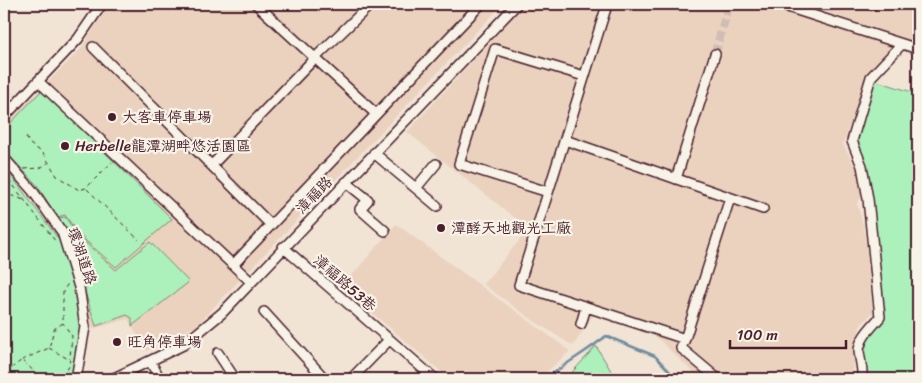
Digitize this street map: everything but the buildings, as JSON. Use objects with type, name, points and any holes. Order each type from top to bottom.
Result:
[{"type":"street","points":[[4,118],[78,39],[102,4]]},
{"type":"street","points":[[256,4],[376,114]]},
{"type":"street","points":[[212,165],[316,57],[371,4]]},
{"type":"street","points":[[233,265],[481,4]]},
{"type":"street","name":"漳福路","points":[[112,379],[183,345],[222,313],[517,4]]},
{"type":"street","points":[[607,4],[519,285],[685,339]]},
{"type":"street","points":[[778,4],[918,49]]},
{"type":"street","points":[[862,379],[862,363],[859,350],[866,335],[880,317],[868,199],[862,166],[852,141],[871,77],[902,44]]},
{"type":"street","points":[[93,47],[271,224]]},
{"type":"street","points":[[548,192],[459,164],[464,146],[495,49],[584,76]]},
{"type":"street","points":[[676,179],[715,54]]},
{"type":"street","points":[[38,81],[251,282]]},
{"type":"street","points":[[565,140],[763,210]]},
{"type":"street","points":[[374,153],[437,206]]},
{"type":"street","name":"環湖道路","points":[[4,158],[62,232],[79,287],[86,327],[76,379]]},
{"type":"street","points":[[416,188],[436,164]]},
{"type":"street","points":[[346,182],[368,200],[360,209],[385,231]]},
{"type":"street","points":[[718,379],[681,348],[730,198]]},
{"type":"street","name":"漳福路53巷","points":[[283,247],[435,379]]},
{"type":"street","points":[[581,324],[586,307]]},
{"type":"street","points":[[264,312],[326,379]]},
{"type":"street","points":[[351,379],[389,340]]},
{"type":"street","points":[[218,353],[236,379]]},
{"type":"street","points":[[150,361],[160,379]]},
{"type":"path","points":[[26,136],[30,144],[43,153],[57,176],[79,190],[86,188],[118,156]]},
{"type":"path","points":[[18,174],[26,168],[40,168],[48,163]]},
{"type":"path","points":[[4,173],[60,248]]},
{"type":"path","points":[[86,188],[138,240]]},
{"type":"path","points":[[4,193],[26,200]]},
{"type":"path","points":[[61,375],[69,367],[70,360],[72,336],[62,323],[63,291],[70,282]]},
{"type":"path","points":[[49,348],[54,329],[62,323]]},
{"type":"path","points":[[49,348],[70,360]]},
{"type":"path","points":[[4,368],[9,370],[22,360],[49,348]]},
{"type":"path","points":[[22,360],[41,378],[61,375],[70,379]]},
{"type":"shaded area","points":[[108,4],[503,4],[196,326],[146,351],[128,319],[93,329],[56,218],[35,179],[4,150],[4,126],[81,49]]},
{"type":"shaded area","points":[[525,4],[765,4],[893,44],[868,74],[843,144],[858,172],[862,196],[857,203],[864,228],[873,312],[860,326],[851,379],[700,379],[654,335],[594,314],[573,346],[531,319],[483,284],[529,229],[407,132]]},
{"type":"shaded area","points":[[801,4],[918,4],[918,43]]},
{"type":"shaded area","points":[[396,224],[570,351],[539,379],[450,379],[342,287]]},
{"type":"green space","points":[[874,80],[918,94],[918,379],[856,379],[876,314],[875,247],[857,143]]},
{"type":"green space","points":[[42,90],[172,219],[116,267],[79,235],[65,215],[57,217],[37,185],[4,150],[4,130]]},
{"type":"green space","points":[[4,166],[63,245],[76,287],[83,328],[73,379],[4,379]]},
{"type":"green space","points":[[65,217],[78,236],[116,270],[150,242],[189,282],[132,326],[132,318],[127,315],[96,326],[66,234],[58,218]]},
{"type":"green space","points":[[596,346],[616,379],[566,379]]},
{"type":"waterway","points":[[546,379],[606,336],[655,356],[677,379]]},
{"type":"tunnel","points":[[715,54],[729,4]]},
{"type":"place","name":"大客車停車場","points":[[112,117]]},
{"type":"place","name":"Herbelle龍潭湖畔悠活園區","points":[[65,146]]},
{"type":"place","name":"潭酵天地觀光工廠","points":[[441,228]]},
{"type":"place","name":"旺角停車場","points":[[117,342]]}]
